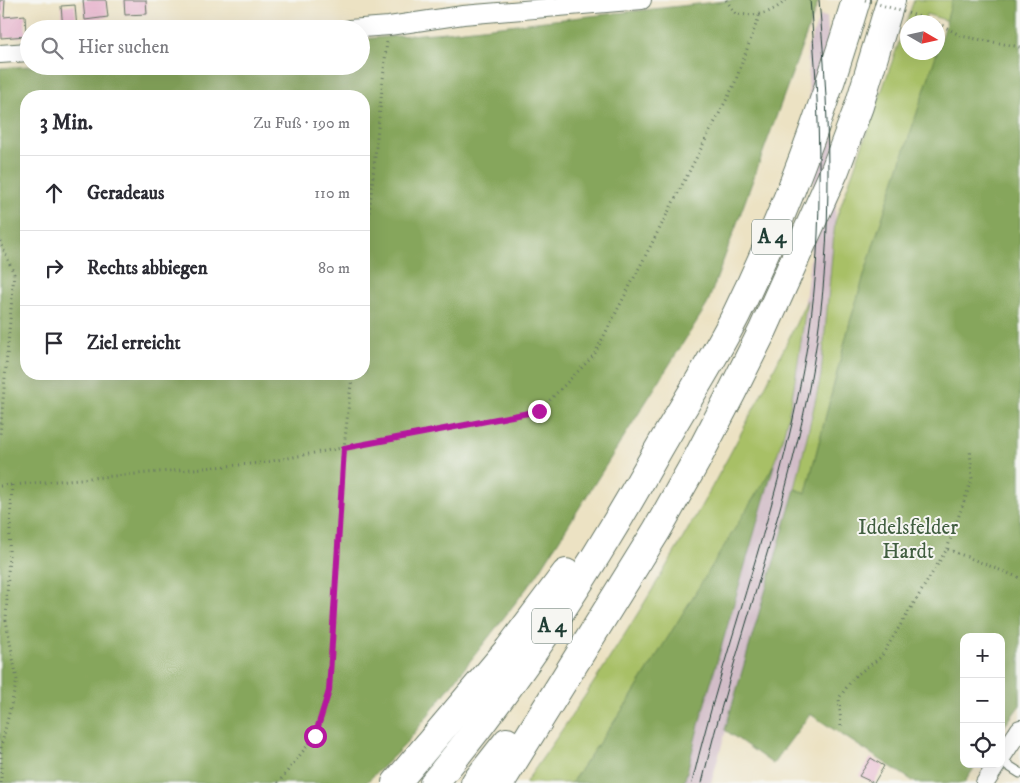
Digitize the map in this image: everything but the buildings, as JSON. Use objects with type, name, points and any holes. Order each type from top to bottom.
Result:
[{"type":"highway","name":"A 4","points":[[434,783],[478,730],[554,623],[615,527],[735,316],[781,217],[828,92],[856,0]]},
{"type":"highway","name":"A 4","points":[[475,783],[604,613],[696,461],[767,320],[835,170],[859,106],[892,0]]},
{"type":"highway","points":[[396,783],[509,649],[653,458]]},
{"type":"highway","points":[[500,783],[604,613]]},
{"type":"street","points":[[370,27],[389,26],[462,7],[642,0]]},
{"type":"street","points":[[0,54],[20,53]]},
{"type":"street","points":[[1005,753],[1020,729]]},
{"type":"street","points":[[985,783],[994,768]]},
{"type":"lane","points":[[1005,763],[1020,773]]},
{"type":"path","points":[[726,0],[736,14],[759,16],[778,8],[786,0]]},
{"type":"path","points":[[865,0],[913,15]]},
{"type":"path","points":[[0,486],[261,463],[539,411],[594,355],[734,85],[759,16]]},
{"type":"path","points":[[370,205],[389,26]]},
{"type":"path","points":[[945,27],[961,36],[1020,47]]},
{"type":"path","points":[[0,241],[14,274],[0,435]]},
{"type":"path","points":[[278,783],[315,736],[329,691],[344,448],[351,380]]},
{"type":"path","points":[[841,726],[839,698],[854,677],[881,657],[947,549],[972,479],[970,450]]},
{"type":"path","points":[[2,783],[1,747],[17,680],[6,620],[12,485]]},
{"type":"path","points":[[947,549],[1020,578]]},
{"type":"shaded area","points":[[820,16],[827,17],[836,194],[834,251],[821,376],[795,489],[711,783],[684,783],[701,717],[770,480],[797,365],[811,252],[813,182],[807,50]]},
{"type":"green space","points":[[734,0],[819,0],[707,305],[537,575],[404,746],[366,783],[0,783],[0,68],[20,67],[20,75],[370,75],[370,38],[446,32]]},
{"type":"green space","points":[[914,0],[952,0],[948,21],[945,20],[945,15],[909,15]]},
{"type":"green space","name":"Iddelsfelder Hardt","points":[[952,0],[1020,0],[1020,705],[1005,726],[1005,633],[960,633],[960,768],[974,768],[964,783],[916,783],[810,714],[773,764],[725,730],[795,489],[806,493],[850,322],[875,240],[934,60],[945,60],[945,26]]},
{"type":"green space","points":[[900,39],[900,60],[935,60],[850,322],[806,493],[795,489],[821,376],[835,222]]},
{"type":"green space","points":[[807,300],[788,416],[775,460],[767,478],[630,699],[571,783],[525,783],[604,667],[677,548],[745,426]]},
{"type":"green space","points":[[774,465],[701,717],[684,783],[571,783],[630,699]]},
{"type":"tram line","points":[[692,783],[785,453],[798,397],[808,340],[817,255],[819,213],[818,128],[810,0]]},
{"type":"tram line","points":[[702,783],[714,733],[786,488],[809,388],[817,340],[823,291],[828,194],[826,97],[819,0]]},
{"type":"route","points":[[315,736],[329,691],[344,448],[539,411]]}]
